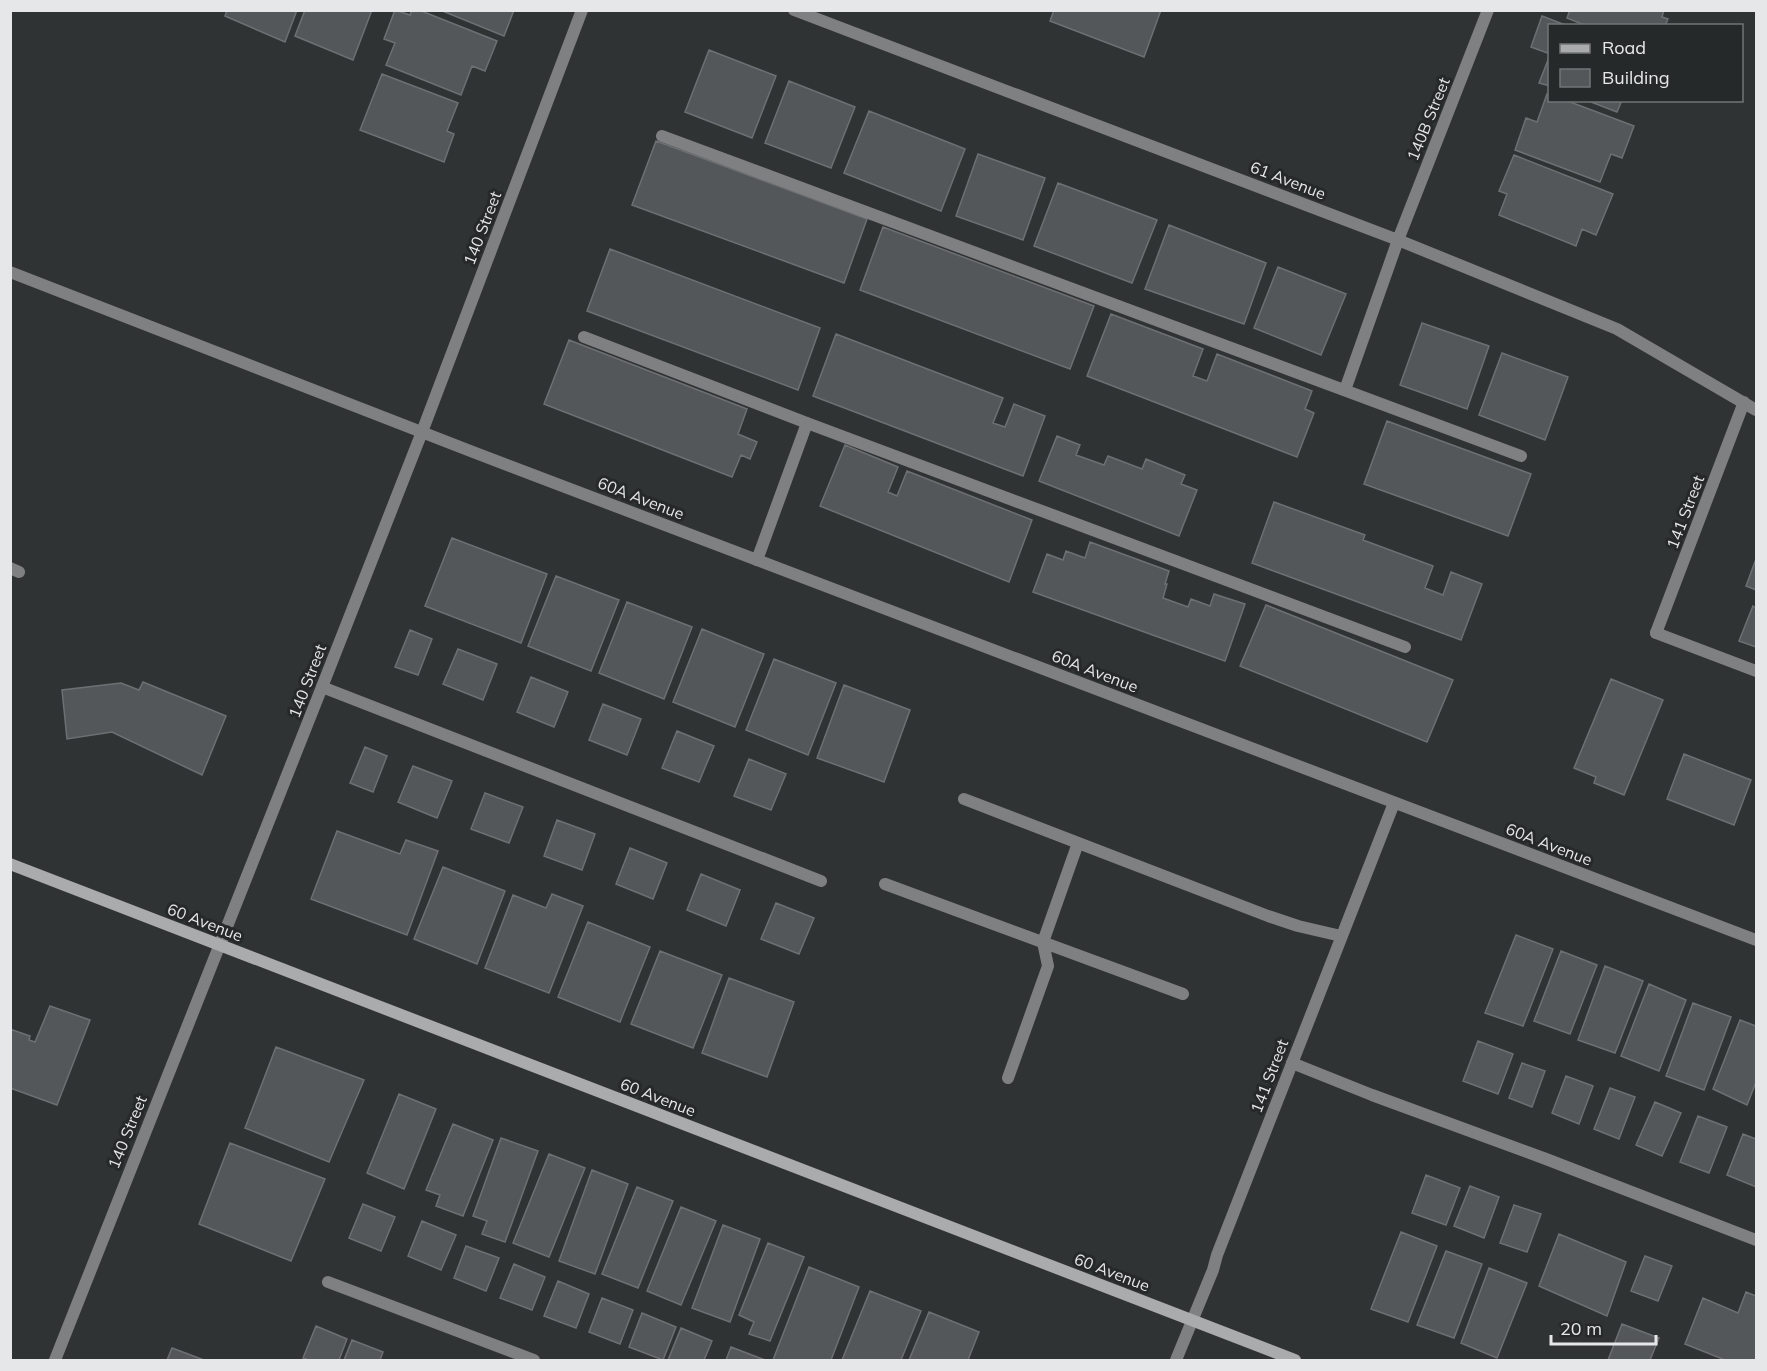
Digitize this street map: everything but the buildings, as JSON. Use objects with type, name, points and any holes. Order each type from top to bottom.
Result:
[{"type":"street","name":"140 Street","points":[[55,1360],[422,432],[582,10]]},
{"type":"street","name":"61 Avenue","points":[[794,10],[1398,240],[1617,330],[1756,410]]},
{"type":"street","name":"140B Street","points":[[1345,390],[1398,240],[1488,10]]},
{"type":"street","points":[[662,136],[1521,456]]},
{"type":"street","name":"60A Avenue","points":[[10,272],[422,432],[1756,940]]},
{"type":"street","points":[[584,337],[1405,647]]},
{"type":"street","name":"141 Street","points":[[1744,402],[1656,633],[1756,671]]},
{"type":"street","points":[[757,560],[807,423]]},
{"type":"street","points":[[322,687],[821,881]]},
{"type":"street","points":[[964,799],[1268,916],[1341,936]]},
{"type":"street","name":"141 Street","points":[[1176,1360],[1394,802]]},
{"type":"street","points":[[1008,1078],[1048,966],[1042,942],[1078,843]]},
{"type":"street","name":"60 Avenue","points":[[10,864],[1295,1360]]},
{"type":"street","points":[[885,884],[1183,994]]},
{"type":"street","points":[[1292,1063],[1756,1240]]},
{"type":"street","points":[[328,1282],[534,1360]]}]
